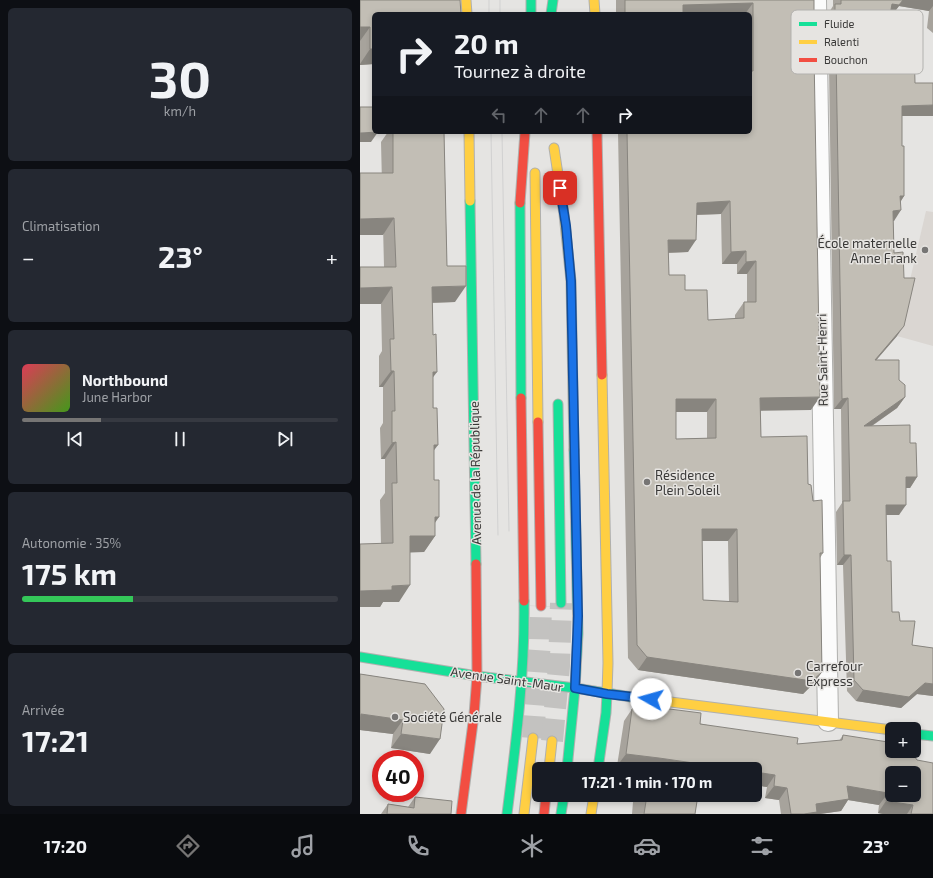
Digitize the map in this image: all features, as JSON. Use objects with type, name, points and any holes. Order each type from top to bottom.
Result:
[{"type":"main road","points":[[466,0],[467,12]]},
{"type":"main road","points":[[531,0],[531,12]]},
{"type":"main road","points":[[550,0],[550,12]]},
{"type":"main road","points":[[550,12],[553,0]]},
{"type":"main road","points":[[594,0],[595,12]]},
{"type":"main road","name":"Avenue de la République","points":[[461,814],[474,715],[477,676],[469,134]]},
{"type":"main road","points":[[507,814],[518,733],[522,681],[525,591],[520,212],[525,134]]},
{"type":"main road","points":[[597,134],[607,694],[606,713],[599,762]]},
{"type":"main road","points":[[553,137],[564,214],[571,281],[578,622],[575,688],[568,762]]},
{"type":"main road","points":[[554,148],[555,218]]},
{"type":"main road","points":[[534,162],[541,606]]},
{"type":"main road","points":[[558,398],[561,603]]},
{"type":"main road","name":"Avenue Saint-Maur","points":[[360,657],[477,676],[575,688],[607,694],[885,729]]},
{"type":"main road","points":[[921,735],[933,736]]},
{"type":"main road","points":[[524,814],[533,738]]},
{"type":"main road","points":[[550,762],[552,741]]},
{"type":"main road","points":[[544,814],[545,802]]},
{"type":"main road","points":[[561,814],[563,802]]},
{"type":"main road","points":[[591,814],[593,802]]},
{"type":"street","name":"Rue Saint-Henri","points":[[816,0],[816,10]]},
{"type":"street","name":"Rue Saint-Henri","points":[[817,74],[828,721]]},
{"type":"shaded area","name":"École maternelle Anne Frank","points":[[926,211],[933,212],[933,346],[897,336]]},
{"type":"building","points":[[360,0],[460,0],[461,12],[372,12],[372,49],[370,49],[370,27],[360,27]]},
{"type":"building","points":[[625,0],[814,0],[814,10],[791,10],[791,74],[814,74],[820,397],[760,398],[761,437],[807,436],[808,484],[811,485],[813,501],[822,500],[823,553],[820,553],[822,672],[812,681],[647,657],[637,645],[627,134],[752,134],[753,3],[683,5],[683,12],[625,12]],"holes":[[[730,201],[731,252],[746,251],[746,262],[756,261],[756,302],[744,302],[744,318],[708,320],[707,290],[685,290],[685,275],[669,275],[668,240],[696,240],[697,203]],[[676,399],[716,399],[716,438],[676,439]],[[702,529],[737,529],[738,602],[703,600]]]},
{"type":"building","points":[[841,0],[903,0],[899,5],[892,4],[891,10],[835,10],[835,4],[841,4]]},
{"type":"building","points":[[836,74],[915,74],[915,83],[933,83],[933,105],[902,106],[904,196],[900,196],[901,210],[893,211],[894,253],[903,252],[904,278],[915,278],[904,326],[875,360],[899,360],[899,380],[905,385],[905,397],[864,426],[910,425],[910,443],[916,443],[917,477],[906,477],[906,505],[886,505],[887,561],[891,561],[892,612],[899,612],[900,621],[915,621],[912,645],[933,648],[933,684],[925,683],[909,697],[863,690],[854,680],[851,555],[844,555],[843,501],[850,501],[848,398],[842,399]]},
{"type":"building","points":[[360,107],[372,107],[372,132],[360,133]]},
{"type":"building","points":[[393,134],[444,134],[447,266],[466,266],[466,286],[432,287],[433,335],[436,334],[437,372],[433,372],[433,408],[437,408],[438,445],[434,445],[434,480],[439,480],[439,517],[435,517],[435,536],[410,536],[410,585],[392,586],[392,590],[360,591],[360,544],[393,543],[392,483],[397,483],[396,442],[392,443],[392,411],[395,411],[394,371],[391,371],[390,339],[394,339],[392,287],[360,288],[360,267],[396,267],[394,218],[360,219],[360,173],[393,173]]},
{"type":"building","points":[[360,674],[425,684],[444,709],[440,739],[401,734],[403,720],[361,714],[360,722]]},
{"type":"building","points":[[638,705],[701,713],[700,724],[798,738],[797,744],[842,740],[843,735],[885,742],[885,758],[916,758],[917,760],[933,763],[933,814],[911,814],[913,805],[893,802],[921,802],[921,766],[885,766],[885,792],[847,786],[849,799],[816,804],[817,812],[791,814],[787,788],[774,786],[775,775],[762,773],[762,762],[687,762],[626,754],[632,709]]},
{"type":"building","points":[[424,798],[452,801],[451,814],[387,814],[388,804],[414,808],[415,802],[424,802]]},
{"type":"building","points":[[646,802],[697,802],[695,814],[644,814]]},
{"type":"tunnel","points":[[552,741],[559,666],[561,603]]},
{"type":"tunnel","points":[[533,738],[541,606]]},
{"type":"tram line","points":[[489,0],[489,12]]},
{"type":"tram line","points":[[500,0],[500,12]]},
{"type":"tram line","points":[[491,134],[498,535]]},
{"type":"tram line","points":[[502,134],[509,531]]},
{"type":"traffic: fast","points":[[531,0],[531,12]]},
{"type":"traffic: fast","points":[[551,12],[553,0]]},
{"type":"traffic: fast","points":[[470,201],[476,564]]},
{"type":"traffic: fast","points":[[520,203],[521,398]]},
{"type":"traffic: fast","points":[[558,404],[561,603]]},
{"type":"traffic: fast","points":[[568,762],[575,688],[578,634],[574,450]]},
{"type":"traffic: fast","points":[[507,814],[517,734],[523,655],[524,601]]},
{"type":"traffic: fast","points":[[360,657],[477,676],[575,688],[631,697]]},
{"type":"traffic: fast","points":[[599,762],[606,713],[607,693]]},
{"type":"traffic: fast","points":[[921,735],[933,736]]},
{"type":"traffic: fast","points":[[561,814],[563,802]]},
{"type":"traffic: slow","points":[[466,0],[467,12]]},
{"type":"traffic: slow","points":[[594,0],[595,12]]},
{"type":"traffic: slow","points":[[469,134],[470,201]]},
{"type":"traffic: slow","points":[[554,148],[564,214],[571,281],[574,450]]},
{"type":"traffic: slow","points":[[535,173],[538,422]]},
{"type":"traffic: slow","points":[[602,375],[608,663],[607,693]]},
{"type":"traffic: slow","points":[[631,697],[885,729]]},
{"type":"traffic: slow","points":[[524,814],[533,738]]},
{"type":"traffic: slow","points":[[550,762],[552,741]]},
{"type":"traffic: slow","points":[[591,814],[593,802]]},
{"type":"traffic: jam","points":[[520,203],[525,134]]},
{"type":"traffic: jam","points":[[597,134],[602,375]]},
{"type":"traffic: jam","points":[[521,398],[524,601]]},
{"type":"traffic: jam","points":[[538,422],[541,606]]},
{"type":"traffic: jam","points":[[461,814],[474,715],[477,676],[476,564]]},
{"type":"traffic: jam","points":[[544,814],[545,802]]},
{"type":"place","name":"École maternelle Anne Frank","points":[[925,250]]},
{"type":"place","name":"Résidence Plein Soleil","points":[[647,482]]},
{"type":"place","name":"Carrefour Express","points":[[798,673]]},
{"type":"place","name":"Société Générale","points":[[395,717]]},
{"type":"route","points":[[560,188],[566,226],[571,281],[578,616],[578,647],[575,688],[607,694],[651,699]]}]
